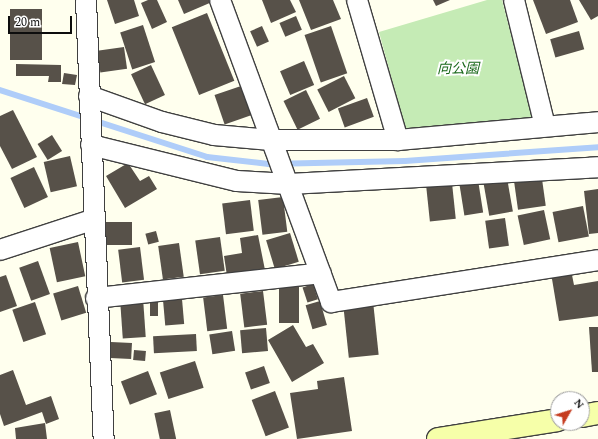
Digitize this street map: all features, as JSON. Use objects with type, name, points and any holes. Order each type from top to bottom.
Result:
[{"type":"main road","points":[[438,439],[550,421]]},
{"type":"street","points":[[86,0],[91,138],[92,220],[104,439]]},
{"type":"street","points":[[220,0],[273,145],[288,181],[331,302],[598,260]]},
{"type":"street","points":[[357,0],[398,140]]},
{"type":"street","points":[[514,0],[545,126]]},
{"type":"street","points":[[90,102],[214,135],[273,145],[398,140],[598,122]]},
{"type":"street","points":[[91,138],[237,181],[288,181],[598,167]]},
{"type":"street","points":[[0,250],[92,220]]},
{"type":"street","points":[[96,298],[321,273]]},
{"type":"green space","name":"向公園","points":[[487,0],[502,0],[533,119],[406,132],[379,32]]},
{"type":"building","points":[[107,0],[134,0],[139,16],[115,24]]},
{"type":"building","points":[[148,0],[157,0],[167,22],[152,29],[141,3]]},
{"type":"building","points":[[178,0],[212,0],[212,2],[184,14]]},
{"type":"building","points":[[262,0],[290,0],[296,12],[271,23]]},
{"type":"building","points":[[299,0],[333,0],[341,19],[311,30]]},
{"type":"building","points":[[433,0],[450,0],[436,6]]},
{"type":"building","points":[[533,0],[570,0],[578,22],[546,34]]},
{"type":"building","points":[[579,0],[598,0],[598,16],[591,20]]},
{"type":"building","points":[[10,9],[42,9],[42,60],[10,60]]},
{"type":"building","points":[[207,13],[234,81],[199,95],[172,27]]},
{"type":"building","points":[[296,16],[302,30],[285,37],[279,23]]},
{"type":"building","points":[[143,25],[155,62],[132,70],[120,32]]},
{"type":"building","points":[[262,26],[269,42],[257,47],[250,31]]},
{"type":"building","points":[[331,26],[347,73],[321,82],[305,35]]},
{"type":"building","points":[[579,31],[584,49],[555,58],[550,39]]},
{"type":"building","points":[[124,47],[127,69],[100,73],[97,51]]},
{"type":"building","points":[[304,61],[314,85],[290,95],[280,71]]},
{"type":"building","points":[[16,64],[61,65],[61,82],[48,82],[49,76],[16,76]]},
{"type":"building","points":[[151,65],[165,95],[145,104],[131,74]]},
{"type":"building","points":[[64,73],[77,75],[75,85],[62,84]]},
{"type":"building","points":[[344,76],[355,98],[329,112],[317,90]]},
{"type":"building","points":[[241,86],[251,115],[225,124],[215,95]]},
{"type":"building","points":[[306,90],[320,119],[298,130],[284,101]]},
{"type":"building","points":[[367,98],[374,117],[345,127],[338,109]]},
{"type":"building","points":[[13,110],[37,157],[12,169],[0,146],[0,116]]},
{"type":"building","points":[[52,135],[62,151],[48,160],[38,144]]},
{"type":"building","points":[[70,156],[77,186],[51,192],[44,162]]},
{"type":"building","points":[[128,163],[140,181],[149,176],[157,189],[125,208],[106,176]]},
{"type":"building","points":[[34,167],[48,197],[24,208],[10,178]]},
{"type":"building","points":[[507,178],[513,211],[489,216],[483,182]]},
{"type":"building","points":[[542,179],[546,206],[518,210],[514,183]]},
{"type":"building","points":[[478,180],[483,213],[464,216],[459,183]]},
{"type":"building","points":[[452,183],[456,219],[430,222],[426,186]]},
{"type":"building","points":[[598,189],[598,233],[589,234],[584,191]]},
{"type":"building","points":[[283,197],[287,232],[262,235],[258,200]]},
{"type":"building","points":[[250,200],[254,231],[226,234],[222,203]]},
{"type":"building","points":[[583,206],[589,236],[558,242],[553,212]]},
{"type":"building","points":[[544,210],[550,239],[524,245],[518,216]]},
{"type":"building","points":[[505,218],[509,246],[489,249],[485,221]]},
{"type":"building","points":[[106,222],[132,222],[132,245],[106,245]]},
{"type":"building","points":[[156,231],[159,242],[148,244],[145,234]]},
{"type":"building","points":[[290,233],[299,262],[275,269],[266,240]]},
{"type":"building","points":[[258,235],[265,270],[227,276],[224,256],[242,253],[240,238]]},
{"type":"building","points":[[220,237],[225,271],[200,274],[195,240]]},
{"type":"building","points":[[78,242],[85,276],[57,282],[50,248]]},
{"type":"building","points":[[179,243],[184,277],[163,280],[158,246]]},
{"type":"building","points":[[140,247],[144,280],[122,282],[118,250]]},
{"type":"building","points":[[38,261],[50,294],[31,301],[19,268]]},
{"type":"building","points":[[571,270],[574,285],[598,281],[598,316],[559,321],[551,273]]},
{"type":"building","points":[[6,275],[17,306],[0,312],[0,277]]},
{"type":"building","points":[[313,284],[318,299],[307,303],[303,287]]},
{"type":"building","points":[[78,286],[86,313],[61,320],[53,294]]},
{"type":"building","points":[[279,287],[299,287],[299,323],[279,323]]},
{"type":"building","points":[[263,291],[267,325],[244,328],[240,294]]},
{"type":"building","points":[[223,295],[227,329],[207,331],[203,297]]},
{"type":"building","points":[[143,298],[146,337],[123,339],[120,300]]},
{"type":"building","points":[[150,298],[158,298],[158,316],[150,316]]},
{"type":"building","points":[[182,299],[184,324],[165,326],[163,301]]},
{"type":"building","points":[[320,301],[327,325],[312,329],[306,305]]},
{"type":"building","points":[[373,301],[379,355],[349,358],[343,304]]},
{"type":"building","points":[[35,302],[46,334],[23,342],[12,310]]},
{"type":"building","points":[[293,325],[306,347],[313,344],[324,363],[292,382],[268,340]]},
{"type":"building","points":[[589,327],[598,327],[598,372],[592,372]]},
{"type":"building","points":[[266,328],[268,351],[242,353],[240,330]]},
{"type":"building","points":[[232,331],[235,351],[212,354],[209,335]]},
{"type":"building","points":[[196,334],[197,351],[154,353],[153,336]]},
{"type":"building","points":[[111,342],[132,343],[131,359],[110,358]]},
{"type":"building","points":[[134,350],[146,351],[145,361],[133,360]]},
{"type":"building","points":[[195,361],[204,388],[168,399],[160,372]]},
{"type":"building","points":[[264,366],[270,383],[251,390],[245,373]]},
{"type":"building","points":[[13,370],[26,405],[51,396],[59,419],[46,424],[42,412],[4,426],[0,414],[0,375]]},
{"type":"building","points":[[148,371],[157,394],[130,405],[121,381]]},
{"type":"building","points":[[344,377],[352,431],[297,439],[290,393],[318,389],[317,381]]},
{"type":"building","points":[[275,391],[289,427],[266,436],[252,400]]},
{"type":"building","points":[[170,410],[176,439],[160,439],[154,413]]},
{"type":"building","points":[[45,423],[47,439],[16,439],[15,428]]},
{"type":"waterway","points":[[0,90],[207,157],[269,164],[405,161],[598,147]]}]
